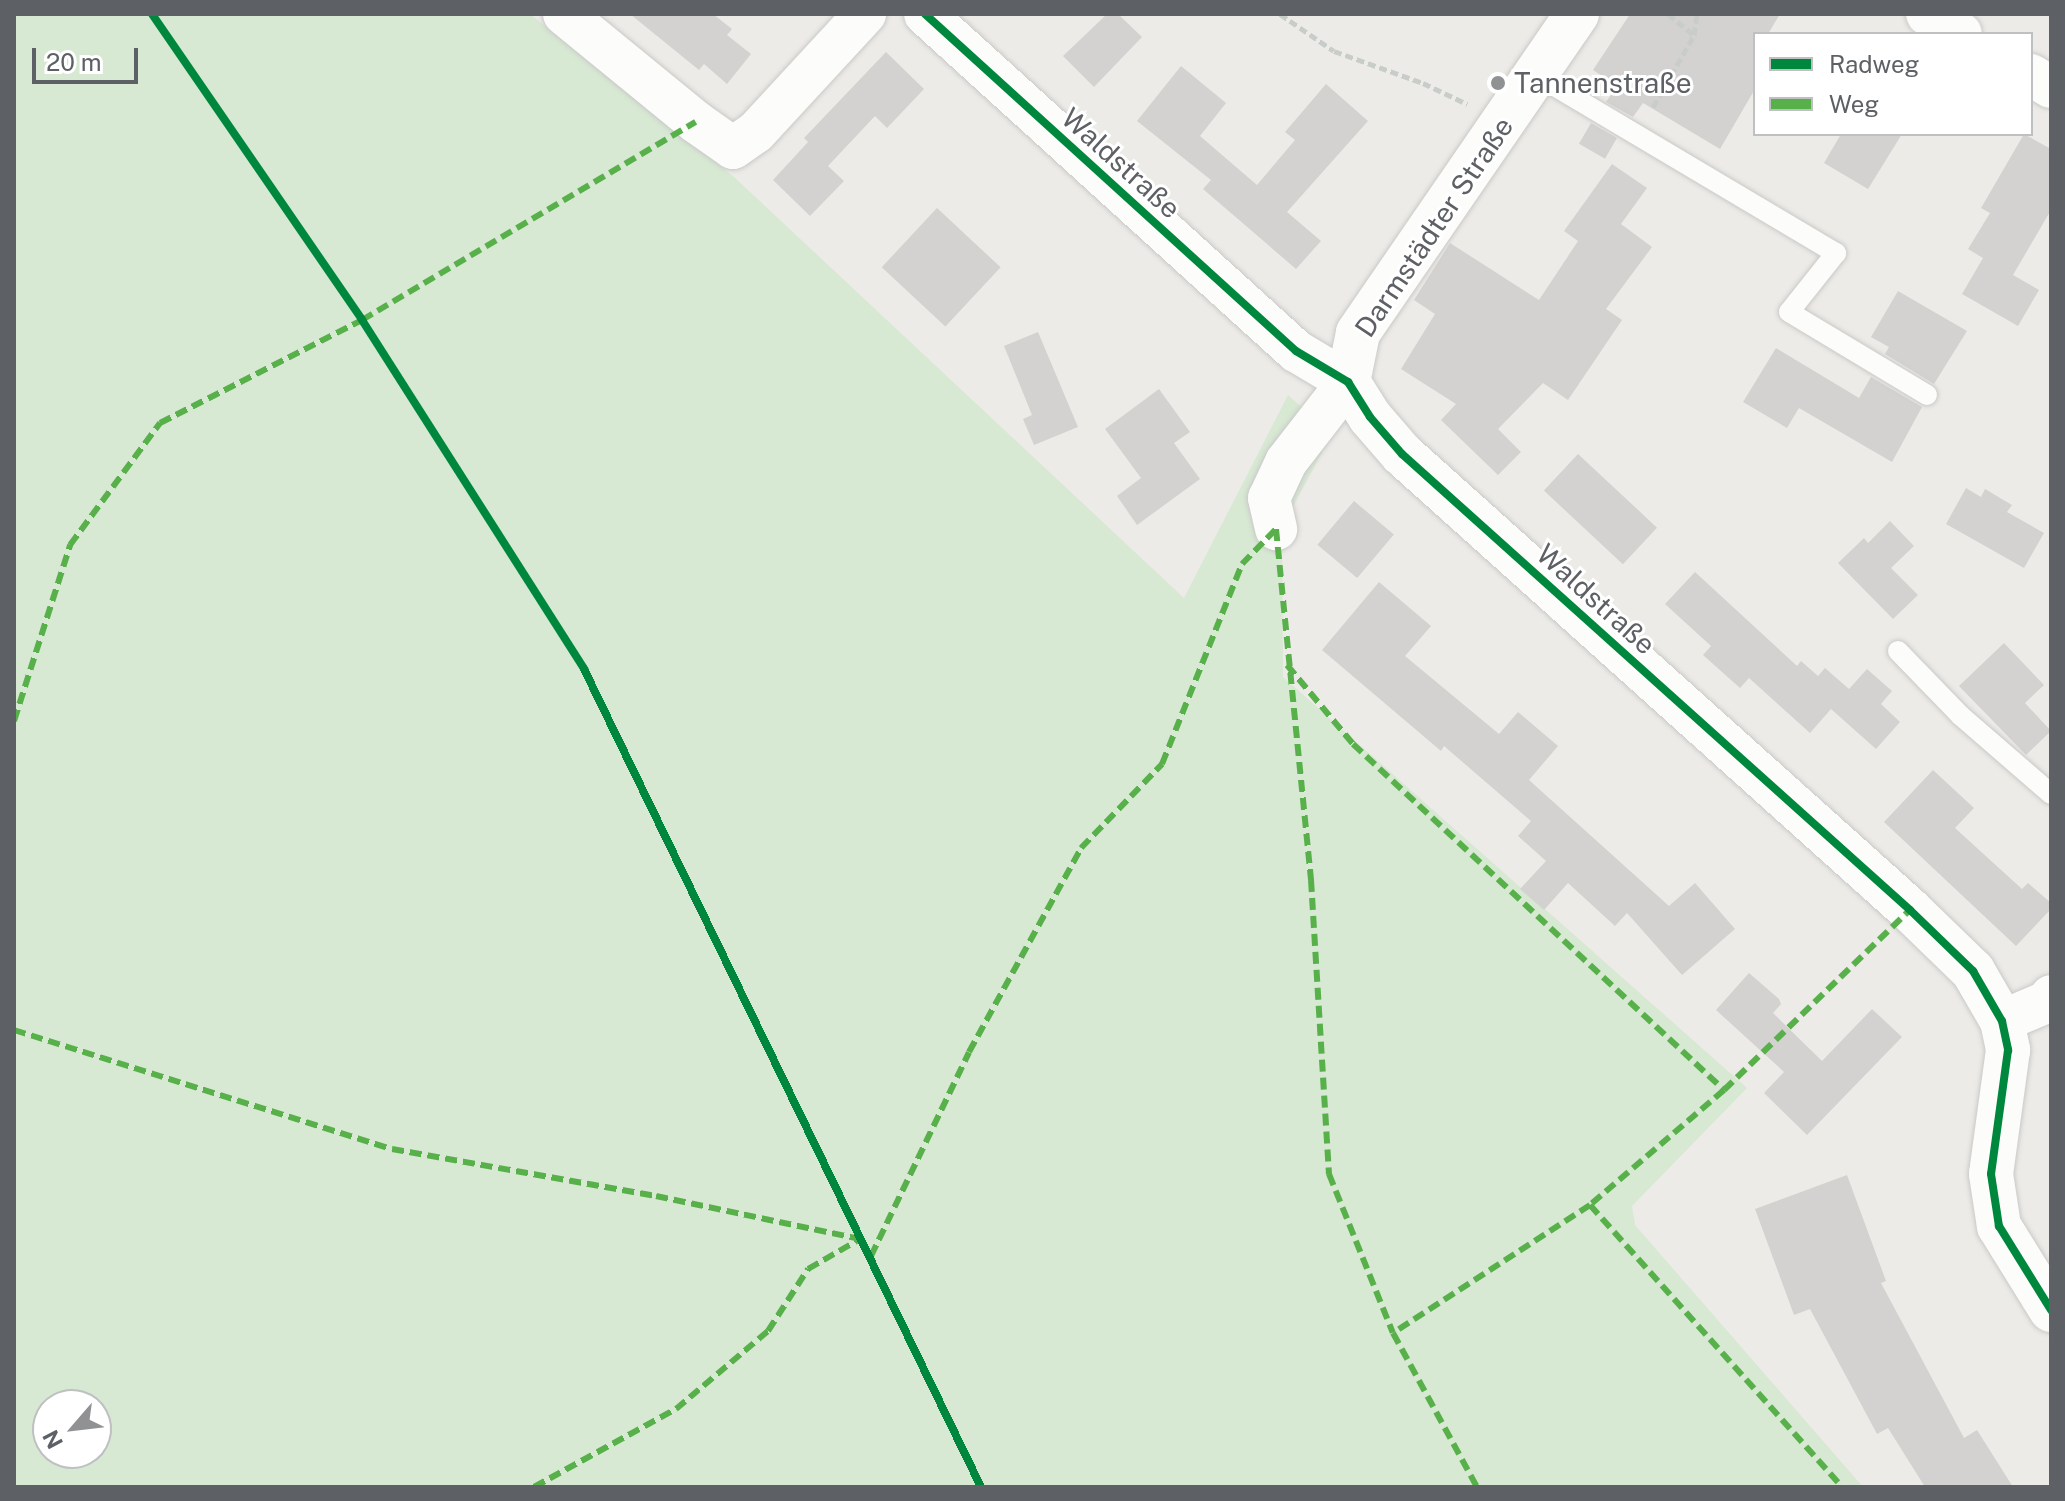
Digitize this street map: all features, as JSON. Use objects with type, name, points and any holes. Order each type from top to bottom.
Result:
[{"type":"street","points":[[564,14],[696,122],[733,148],[756,132],[865,14]]},
{"type":"street","name":"Waldstraße","points":[[925,14],[1296,351],[1348,382],[1370,417],[1402,454],[1973,971],[2002,1021],[2008,1050],[1991,1174],[1999,1226],[2051,1310]]},
{"type":"street","name":"Darmstädter Straße","points":[[1276,529],[1269,498],[1286,462],[1348,382],[1358,333],[1577,14]]},
{"type":"street","points":[[1927,14],[1958,32]]},
{"type":"street","points":[[2033,76],[2051,87]]},
{"type":"street","points":[[2002,1021],[2047,1002],[2051,996]]},
{"type":"lane","points":[[1536,75],[1836,253],[1789,312],[1927,395]]},
{"type":"lane","points":[[1898,651],[1961,716],[2051,794]]},
{"type":"path","points":[[1280,14],[1334,51],[1423,83],[1504,122]]},
{"type":"path","points":[[1668,14],[1694,35]]},
{"type":"path","points":[[1653,107],[1694,35],[1697,14]]},
{"type":"green space","points":[[14,14],[530,14],[734,177],[1184,598],[1288,395],[1332,434],[1282,527],[1283,677],[1747,1088],[1632,1206],[1635,1225],[1863,1487],[14,1487]]},
{"type":"building","points":[[630,14],[713,14],[732,29],[727,35],[751,54],[727,84],[704,64],[699,70]]},
{"type":"building","points":[[1107,14],[1118,14],[1142,37],[1094,87],[1063,56]]},
{"type":"building","points":[[1630,14],[1780,14],[1769,32],[1753,32],[1753,92],[1720,149],[1643,103],[1633,117],[1606,102],[1617,86],[1593,70]]},
{"type":"building","points":[[886,52],[924,89],[887,128],[875,116],[828,166],[844,181],[810,216],[773,180],[808,142],[804,138]]},
{"type":"building","points":[[1181,66],[1226,103],[1200,136],[1257,185],[1295,140],[1285,132],[1326,84],[1368,121],[1287,212],[1321,241],[1296,269],[1203,189],[1211,180],[1137,121]]},
{"type":"building","points":[[1591,123],[1617,138],[1605,159],[1579,144]]},
{"type":"building","points":[[1840,136],[1901,136],[1868,189],[1824,163]]},
{"type":"building","points":[[2023,136],[2051,149],[2051,210],[2013,275],[2039,290],[2018,326],[1962,294],[1983,258],[1968,249],[1990,213],[1981,208]]},
{"type":"building","points":[[1612,164],[1647,188],[1621,224],[1652,247],[1606,309],[1622,320],[1568,400],[1543,383],[1498,429],[1521,452],[1498,475],[1441,420],[1456,404],[1401,369],[1435,314],[1414,300],[1450,243],[1539,300],[1578,241],[1564,231]]},
{"type":"building","points":[[937,208],[1001,267],[945,327],[882,267]]},
{"type":"building","points":[[1898,291],[1967,331],[1934,384],[1885,354],[1889,347],[1871,337]]},
{"type":"building","points":[[1038,332],[1078,427],[1034,445],[1023,419],[1032,415],[1004,346]]},
{"type":"building","points":[[1776,348],[1859,398],[1871,377],[1922,407],[1892,462],[1799,408],[1787,428],[1743,402]]},
{"type":"building","points":[[1159,389],[1190,432],[1174,443],[1200,479],[1137,525],[1117,496],[1141,478],[1105,429]]},
{"type":"building","points":[[1578,454],[1657,528],[1623,564],[1544,491]]},
{"type":"building","points":[[1966,488],[1981,497],[1985,489],[2012,505],[2007,512],[2044,533],[2024,568],[1946,524]]},
{"type":"building","points":[[1354,501],[1394,534],[1357,578],[1317,545]]},
{"type":"building","points":[[1890,521],[1914,546],[1891,568],[1918,595],[1893,619],[1838,563],[1864,538],[1868,543]]},
{"type":"building","points":[[1695,572],[1797,666],[1801,661],[1818,676],[1825,668],[1849,689],[1867,669],[1892,691],[1881,704],[1900,722],[1876,749],[1831,709],[1810,733],[1749,678],[1740,688],[1703,655],[1711,646],[1665,604]]},
{"type":"building","points":[[1379,582],[1431,626],[1405,656],[1499,734],[1518,712],[1558,746],[1529,780],[1669,906],[1695,883],[1735,929],[1682,975],[1627,913],[1615,926],[1568,883],[1544,910],[1520,889],[1546,861],[1518,836],[1531,821],[1444,746],[1441,751],[1322,650]]},
{"type":"building","points":[[2004,643],[2044,685],[2025,703],[2051,731],[2026,755],[1959,686]]},
{"type":"building","points":[[1933,770],[1974,808],[1955,828],[2022,889],[2028,883],[2051,903],[2051,909],[2016,946],[1884,822]]},
{"type":"building","points":[[1749,973],[1779,999],[1781,1004],[1773,1013],[1822,1061],[1872,1009],[1902,1037],[1807,1135],[1764,1093],[1784,1072],[1716,1010]]},
{"type":"building","points":[[1847,1175],[1886,1281],[1881,1283],[1964,1438],[1977,1430],[2013,1487],[1925,1487],[1888,1428],[1877,1434],[1810,1309],[1794,1315],[1755,1209]]},
{"type":"marked path","points":[[14,721],[70,545],[160,423],[362,320],[696,122]]},
{"type":"marked path","points":[[1276,529],[1311,880],[1329,1174],[1393,1333],[1477,1487]]},
{"type":"marked path","points":[[871,1256],[969,1052],[1081,848],[1162,764],[1242,564],[1276,529]]},
{"type":"marked path","points":[[1287,665],[1353,744],[1724,1090],[1590,1205],[1393,1333]]},
{"type":"marked path","points":[[1724,1090],[1910,910]]},
{"type":"marked path","points":[[14,1030],[392,1149],[656,1196],[860,1239]]},
{"type":"marked path","points":[[1590,1205],[1842,1487]]},
{"type":"marked path","points":[[534,1487],[676,1409],[768,1331],[808,1269],[860,1239]]},
{"type":"cycle path","points":[[152,14],[362,320],[584,669],[981,1487]]},
{"type":"cycle path","points":[[925,14],[1296,351],[1348,382],[1370,417],[1402,454],[1910,910],[1973,971],[2002,1021],[2008,1050],[1991,1174],[1999,1226],[2051,1310]]},
{"type":"place","name":"Tannenstraße","points":[[1498,83]]}]
